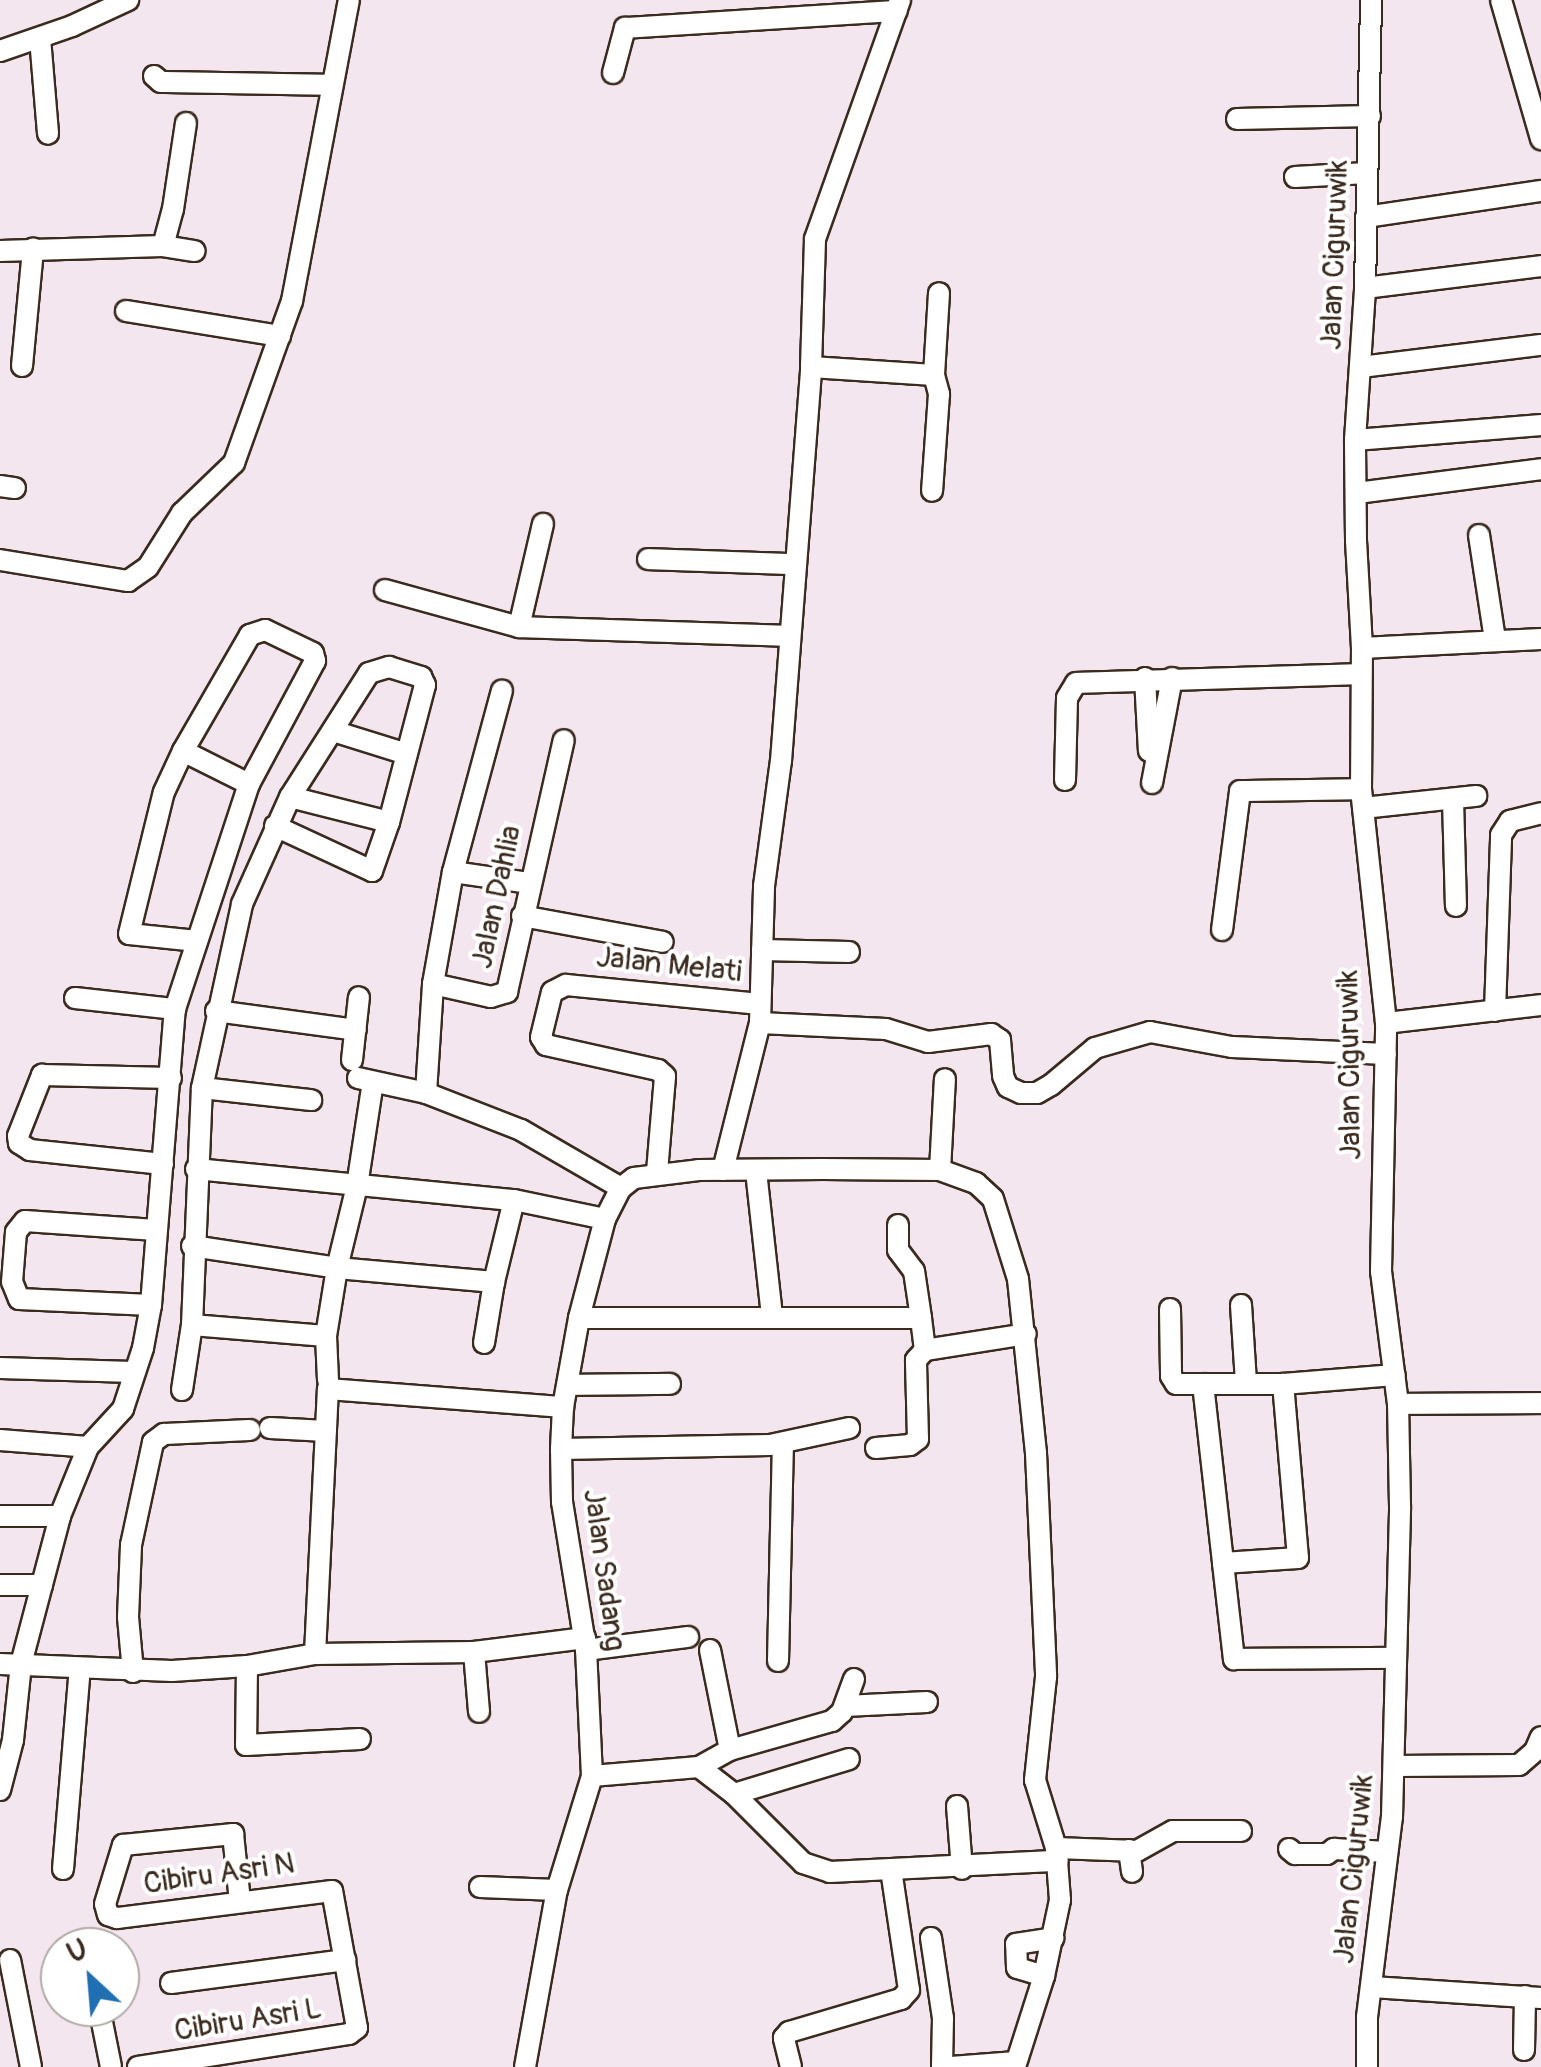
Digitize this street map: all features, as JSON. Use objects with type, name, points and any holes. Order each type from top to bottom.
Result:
[{"type":"street","points":[[0,51],[128,0]]},
{"type":"street","points":[[0,560],[115,581],[139,575],[182,514],[234,463],[280,336],[310,207],[329,85],[349,0]]},
{"type":"street","name":"Jalan Ciguruwik","points":[[1367,2067],[1395,1766],[1400,1506],[1398,1404],[1382,1272],[1386,1023],[1362,799],[1355,440],[1366,288],[1372,0]]},
{"type":"street","points":[[1501,0],[1541,139]]},
{"type":"street","points":[[614,74],[624,28],[898,6],[818,222],[811,367],[760,1013],[722,1170]]},
{"type":"street","points":[[40,38],[48,134]]},
{"type":"street","points":[[154,76],[161,82],[329,85]]},
{"type":"street","points":[[1237,119],[1370,116]]},
{"type":"street","points":[[163,246],[174,209],[186,123]]},
{"type":"street","points":[[1295,177],[1367,173]]},
{"type":"street","points":[[1366,216],[1541,191]]},
{"type":"street","points":[[0,251],[163,246],[195,250]]},
{"type":"street","points":[[22,366],[33,249]]},
{"type":"street","points":[[1366,288],[1541,266]]},
{"type":"street","points":[[932,492],[939,394],[934,376],[939,293]]},
{"type":"street","points":[[126,311],[280,336]]},
{"type":"street","points":[[1361,367],[1541,345]]},
{"type":"street","points":[[811,367],[934,376]]},
{"type":"street","points":[[1355,440],[1541,425]]},
{"type":"street","points":[[1356,493],[1541,470]]},
{"type":"street","points":[[520,627],[542,524]]},
{"type":"street","points":[[1479,535],[1495,640]]},
{"type":"street","points":[[648,558],[793,564]]},
{"type":"street","points":[[384,590],[520,627],[790,636]]},
{"type":"street","points":[[0,1790],[7,1740],[10,1664],[42,1585],[60,1516],[88,1447],[123,1408],[143,1348],[151,1305],[175,1009],[249,784],[315,662],[304,646],[265,630],[250,635],[164,792],[129,934],[197,941]]},
{"type":"street","points":[[1362,648],[1541,638]]},
{"type":"street","points":[[182,1390],[192,1325],[192,1246],[202,1088],[242,904],[275,826],[290,797],[375,670],[389,667],[417,674],[425,685],[372,871],[275,826]]},
{"type":"street","points":[[1066,780],[1070,688],[1089,681],[1360,674]]},
{"type":"street","points":[[1145,678],[1152,783],[1172,678]]},
{"type":"street","points":[[426,1094],[433,984],[452,872],[502,690]]},
{"type":"street","points":[[332,730],[407,754]]},
{"type":"street","name":"Jalan Dahlia","points":[[433,984],[491,997],[503,995],[564,740]]},
{"type":"street","points":[[184,750],[249,784]]},
{"type":"street","points":[[1222,930],[1240,791],[1362,799],[1453,800],[1476,796]]},
{"type":"street","points":[[290,797],[389,822]]},
{"type":"street","points":[[1453,800],[1456,906]]},
{"type":"street","points":[[1495,1011],[1502,835],[1510,821],[1541,813]]},
{"type":"street","points":[[452,872],[528,883]]},
{"type":"street","points":[[522,916],[663,942]]},
{"type":"street","points":[[762,950],[849,952]]},
{"type":"street","name":"Jalan Melati","points":[[657,1172],[665,1076],[658,1070],[546,1045],[540,1037],[552,992],[566,985],[760,1013]]},
{"type":"street","points":[[328,1380],[326,1336],[357,1186],[361,1073],[356,1030],[360,997]]},
{"type":"street","points":[[75,998],[175,1009]]},
{"type":"street","points":[[1386,1023],[1541,1006]]},
{"type":"street","points":[[216,1011],[356,1030]]},
{"type":"street","points":[[760,1013],[886,1029],[928,1042],[970,1034],[998,1035],[1003,1076],[1008,1087],[1021,1094],[1037,1093],[1095,1048],[1150,1032],[1212,1045],[1386,1054]]},
{"type":"street","points":[[361,1073],[521,1130],[621,1188],[634,1178],[657,1172],[940,1170],[976,1183],[993,1200],[1018,1279],[1026,1334],[1046,1677],[1034,1780],[1057,1855],[1054,1938],[1016,2065],[950,2067]]},
{"type":"street","points":[[163,1164],[30,1150],[19,1143],[18,1136],[42,1075],[171,1078]]},
{"type":"street","points":[[940,1170],[945,1079]]},
{"type":"street","points":[[202,1088],[311,1100]]},
{"type":"street","points":[[196,1169],[514,1200],[605,1219]]},
{"type":"street","points":[[756,1171],[772,1316]]},
{"type":"street","name":"Jalan Sadang","points":[[526,2067],[557,1890],[592,1776],[586,1644],[562,1502],[563,1406],[579,1318],[605,1219],[621,1188]]},
{"type":"street","points":[[484,1343],[514,1200]]},
{"type":"street","points":[[151,1305],[19,1299],[12,1282],[16,1232],[24,1221],[156,1230]]},
{"type":"street","points":[[898,1226],[898,1250],[914,1271],[925,1350]]},
{"type":"street","points":[[192,1246],[337,1268],[494,1282]]},
{"type":"street","points":[[1241,1304],[1246,1383]]},
{"type":"street","points":[[1170,1309],[1173,1382],[1282,1384],[1395,1375]]},
{"type":"street","points":[[579,1318],[632,1322],[772,1316],[921,1318]]},
{"type":"street","points":[[192,1325],[326,1336]]},
{"type":"street","points":[[876,1448],[910,1445],[918,1439],[916,1360],[925,1350],[1026,1334]]},
{"type":"street","points":[[0,1368],[133,1372]]},
{"type":"street","points":[[568,1385],[670,1384]]},
{"type":"street","points":[[1203,1384],[1234,1659],[1395,1658]]},
{"type":"street","points":[[1223,1564],[1298,1558],[1282,1384]]},
{"type":"street","points":[[315,1654],[328,1389],[563,1406]]},
{"type":"street","points":[[1398,1404],[1541,1403]]},
{"type":"street","points":[[561,1450],[783,1444],[849,1428]]},
{"type":"street","points":[[133,1672],[128,1617],[131,1545],[154,1442],[164,1434],[260,1429],[326,1431]]},
{"type":"street","points":[[0,1440],[88,1447]]},
{"type":"street","points":[[778,1660],[783,1444]]},
{"type":"street","points":[[0,1516],[60,1516]]},
{"type":"street","points":[[0,1585],[42,1585]]},
{"type":"street","points":[[10,1664],[133,1672],[246,1666],[315,1654],[474,1652],[688,1637]]},
{"type":"street","points":[[710,1650],[730,1750]]},
{"type":"street","points":[[474,1652],[479,1712]]},
{"type":"street","points":[[246,1666],[246,1745],[360,1739]]},
{"type":"street","points":[[63,1869],[80,1668]]},
{"type":"street","points":[[592,1776],[699,1767],[730,1750],[832,1722],[846,1706],[854,1678]]},
{"type":"street","points":[[846,1706],[926,1702]]},
{"type":"street","points":[[1395,1766],[1519,1765],[1535,1751],[1541,1737]]},
{"type":"street","points":[[734,1794],[848,1759]]},
{"type":"street","points":[[699,1767],[734,1794],[803,1863],[830,1872],[962,1869],[1057,1855],[1131,1861],[1173,1831],[1242,1831]]},
{"type":"street","points":[[957,1806],[962,1869]]},
{"type":"street","name":"Cibiru Asri N","points":[[240,1902],[234,1836],[223,1835],[122,1846],[106,1910],[117,1918],[240,1902],[332,1890],[359,2020]]},
{"type":"street","points":[[1289,1849],[1296,1854],[1334,1849],[1386,1852]]},
{"type":"street","points":[[791,2067],[784,2038],[789,2032],[901,2000],[909,1990],[891,1870]]},
{"type":"street","points":[[480,1887],[557,1890]]},
{"type":"street","points":[[931,1938],[943,2018],[942,2067]]},
{"type":"street","points":[[1044,1976],[1018,1968],[1016,1944],[1054,1938]]},
{"type":"street","points":[[10,1960],[31,2067]]},
{"type":"street","points":[[171,1983],[345,1960]]},
{"type":"street","points":[[1372,1987],[1533,1997],[1524,2050]]},
{"type":"street","name":"Cibiru Asri L","points":[[138,2067],[349,2034],[359,2020]]},
{"type":"street","points":[[103,2027],[111,2067]]}]
